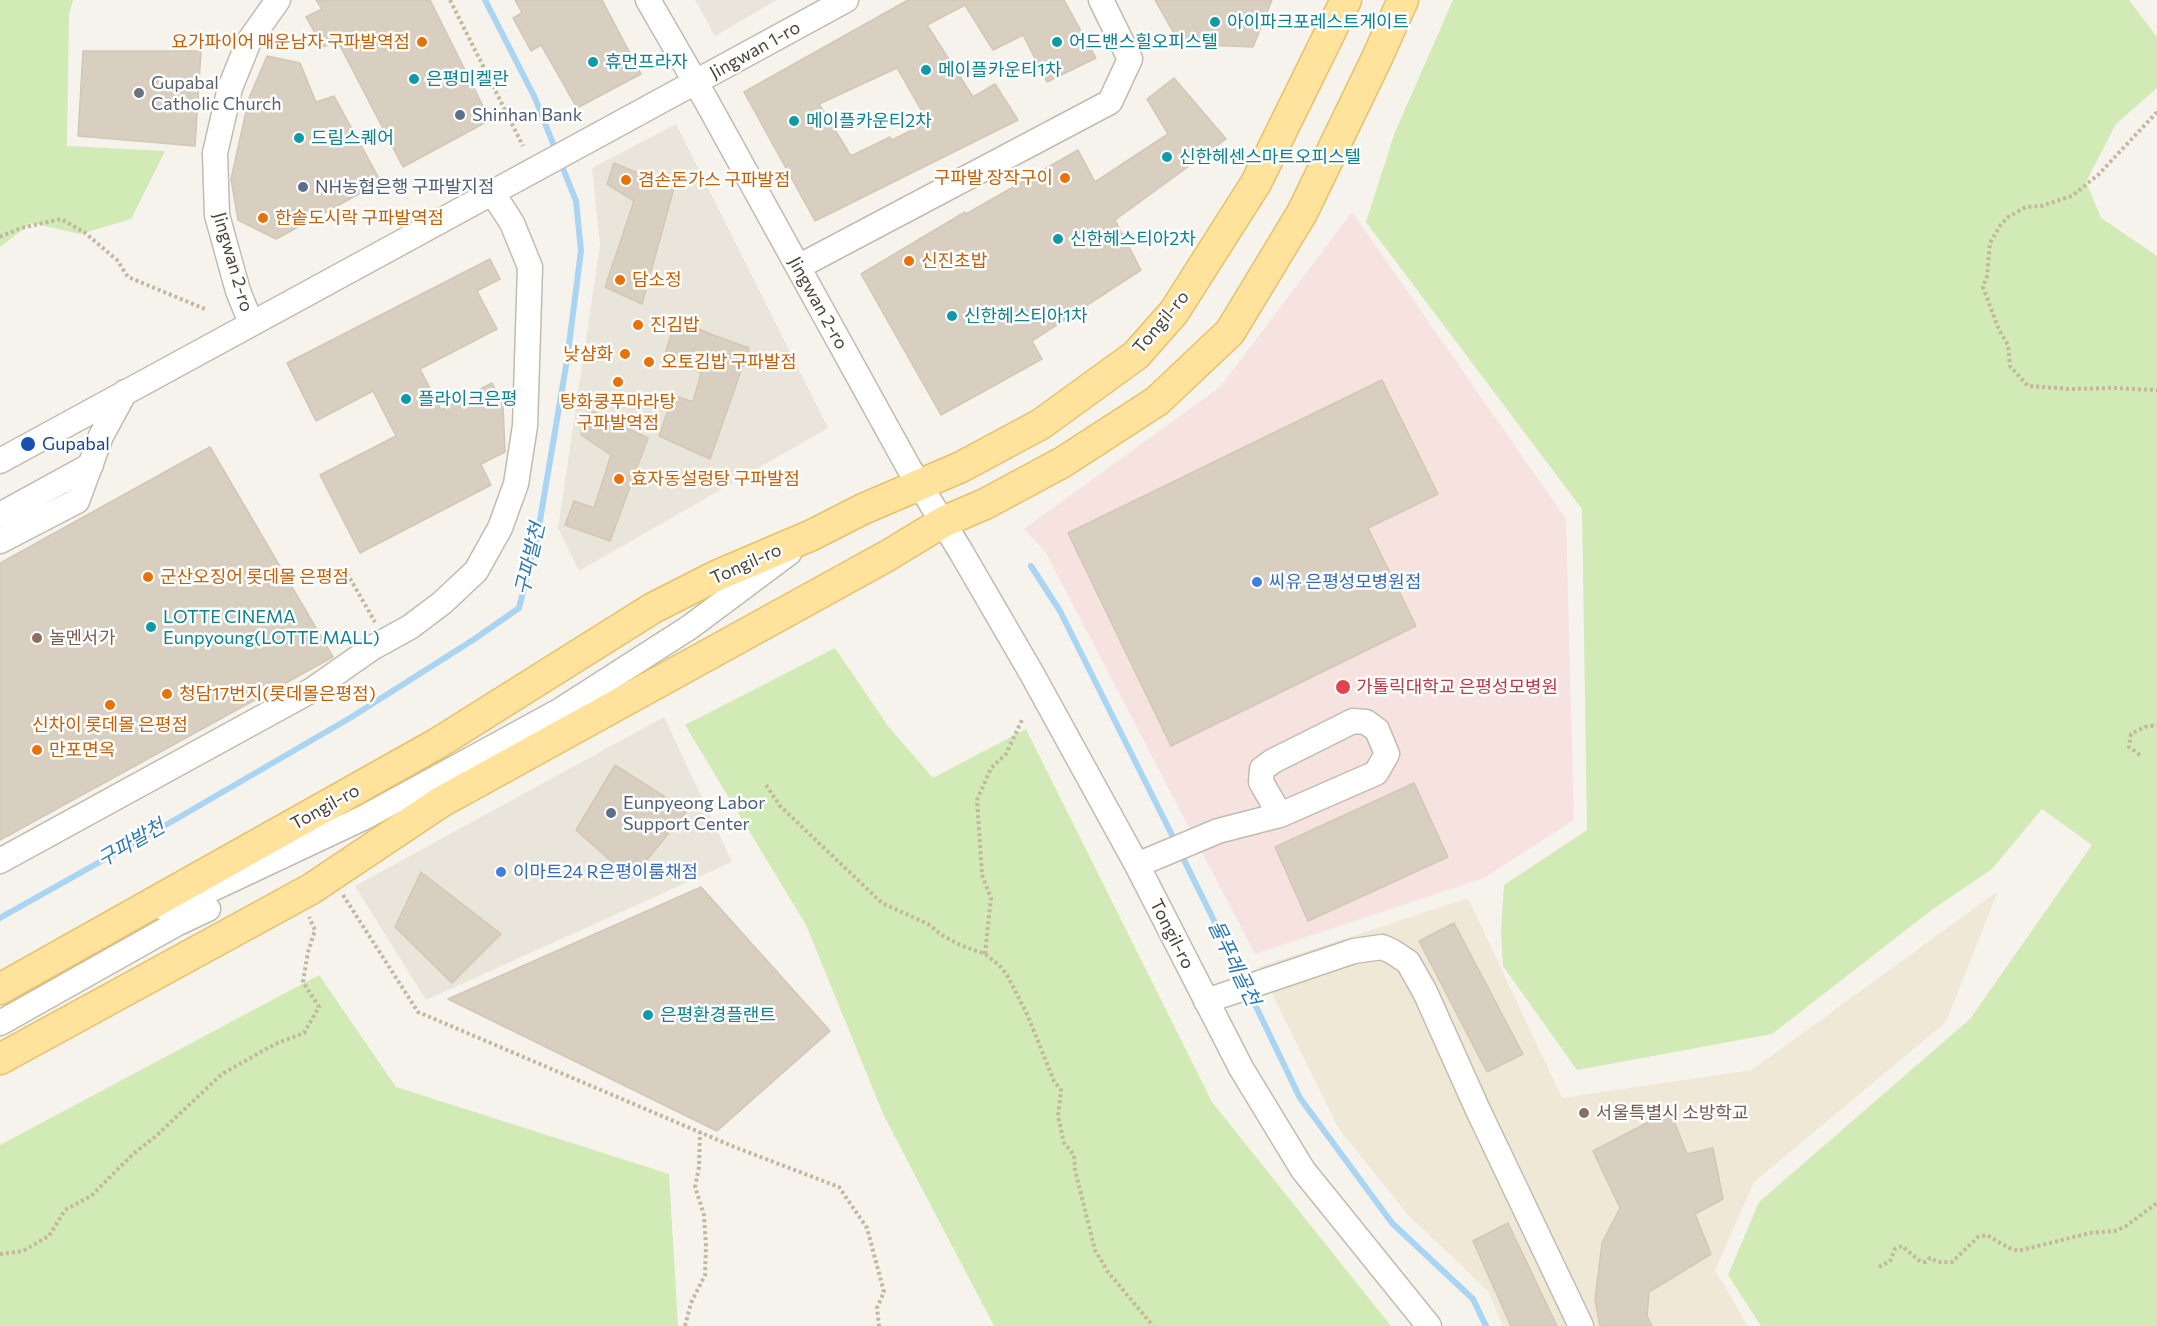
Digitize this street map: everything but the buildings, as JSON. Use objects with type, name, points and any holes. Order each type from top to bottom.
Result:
[{"type":"main road","name":"Tongil-ro","points":[[0,989],[438,742],[653,608],[716,576],[812,536],[863,509],[961,467],[1041,424],[1136,355],[1174,312],[1256,183],[1346,0]]},
{"type":"main road","points":[[0,1059],[311,889],[441,802],[886,556],[943,522],[985,504],[1062,462],[1157,401],[1230,332],[1302,213],[1403,0]]},
{"type":"street","name":"Jingwan 2-ro","points":[[251,323],[238,291],[217,215],[214,153],[230,88],[249,41],[278,0]]},
{"type":"street","name":"Jingwan 2-ro","points":[[648,0],[920,486],[943,522]]},
{"type":"street","name":"Jingwan 1-ro","points":[[696,83],[846,0]]},
{"type":"street","points":[[798,267],[1110,102],[1130,59],[1101,0]]},
{"type":"street","name":"Jingwan 2-ro","points":[[0,461],[696,83]]},
{"type":"street","points":[[0,861],[312,690],[372,648],[410,627],[442,603],[476,571],[500,528],[516,484],[525,426],[530,267],[512,223],[492,192]]},
{"type":"street","points":[[0,542],[77,501],[101,436],[125,392]]},
{"type":"street","points":[[0,515],[91,465]]},
{"type":"street","name":"Tongil-ro","points":[[943,522],[1145,862],[1206,1001],[1241,1068],[1303,1170],[1429,1326]]},
{"type":"street","points":[[1145,862],[1218,831],[1280,815],[1376,774],[1387,754],[1377,730],[1366,722],[1353,721],[1273,761],[1262,770],[1262,782],[1280,815]]},
{"type":"street","points":[[0,1023],[176,924],[372,830],[441,802]]},
{"type":"street","points":[[1206,1001],[1354,951],[1382,947],[1408,962],[1425,992],[1581,1326]]},
{"type":"path","points":[[450,0],[523,146]]},
{"type":"path","points":[[2157,112],[2099,174],[2072,196],[2041,206],[2026,207],[2008,216],[1990,243],[1987,276],[1983,287],[1999,330],[2008,345],[2010,366],[2028,386],[2157,390]]},
{"type":"path","points":[[0,237],[21,228],[61,219],[84,232],[117,260],[128,277],[205,309]]},
{"type":"path","points":[[344,568],[379,628]]},
{"type":"path","points":[[985,954],[991,898],[982,875],[977,800],[991,768],[1006,754],[1022,720]]},
{"type":"path","points":[[2140,755],[2129,747],[2131,734],[2145,727],[2157,725]]},
{"type":"path","points":[[766,785],[780,806],[882,903],[928,924],[960,945],[985,954],[1007,975],[1027,1014],[1054,1081],[1061,1090],[1058,1116],[1064,1143],[1074,1155],[1075,1170],[1095,1250],[1108,1272],[1153,1326]]},
{"type":"path","points":[[338,886],[418,1012],[700,1132],[839,1187],[867,1228],[884,1292],[877,1308],[879,1326]]},
{"type":"path","points":[[0,1254],[23,1251],[48,1236],[65,1210],[91,1196],[133,1154],[156,1136],[222,1074],[275,1044],[304,1034],[318,1007],[303,982],[308,952],[315,930],[307,914]]},
{"type":"path","points":[[684,1326],[691,1303],[705,1275],[704,1215],[695,1187],[699,1167],[700,1132]]},
{"type":"path","points":[[1879,1267],[1890,1261],[1895,1249],[1902,1246],[1921,1262],[1926,1262],[1930,1258],[1938,1263],[1952,1262],[1978,1237],[1987,1234],[2018,1251],[2090,1233],[2115,1231],[2126,1226],[2157,1203]]},
{"type":"shaded area","points":[[695,0],[777,0],[715,36]]},
{"type":"shaded area","points":[[676,124],[828,428],[579,571],[558,528],[600,245],[592,168]]},
{"type":"shaded area","name":"가톨릭대학교 은평성모병원","points":[[1352,212],[1566,519],[1574,820],[1484,878],[1255,954],[1046,553],[1024,529],[1220,387]]},
{"type":"shaded area","points":[[664,717],[732,862],[426,1000],[355,886]]},
{"type":"shaded area","name":"서울특별시 소방학교","points":[[1998,891],[1946,1022],[1754,1182],[1715,1270],[1748,1326],[1503,1326],[1488,1291],[1408,1215],[1339,1129],[1259,967],[1468,898],[1562,1098],[1752,1070]]},
{"type":"green space","points":[[0,0],[73,0],[69,15],[67,146],[165,151],[131,219],[80,234],[31,223],[0,247]]},
{"type":"green space","points":[[1453,0],[2129,0],[2157,37],[2157,88],[2116,124],[2086,182],[2101,218],[2157,256],[2157,1326],[1761,1326],[1728,1275],[1759,1202],[1970,1019],[2092,845],[2042,809],[1992,869],[1933,909],[1772,1034],[1577,1070],[1503,966],[1501,931],[1504,885],[1587,830],[1582,509],[1366,222],[1395,132]]},
{"type":"green space","points":[[835,648],[888,726],[933,778],[1026,729],[1212,1102],[1391,1326],[994,1326],[884,1116],[806,925],[685,725]]},
{"type":"green space","points":[[319,975],[396,1087],[669,1174],[678,1326],[0,1326],[0,1145]]},
{"type":"waterway","name":"구파발천","points":[[485,0],[535,98],[556,151]]},
{"type":"waterway","name":"구파발천","points":[[0,918],[350,718],[519,608],[538,532],[567,360],[581,251],[576,201],[560,161]]},
{"type":"waterway","name":"물푸레골천","points":[[1031,566],[1060,611],[1176,843]]},
{"type":"waterway","name":"물푸레골천","points":[[1180,852],[1245,983]]},
{"type":"waterway","name":"물푸레골천","points":[[1249,992],[1300,1098],[1392,1223],[1473,1299],[1486,1326]]},
{"type":"place","name":"아이파크포레스트게이트","points":[[1215,22]]},
{"type":"place","name":"요가파이어 매운남자 구파발역점","points":[[422,42]]},
{"type":"place","name":"어드밴스힐오피스텔","points":[[1057,42]]},
{"type":"place","name":"휴먼프라자","points":[[593,62]]},
{"type":"place","name":"메이플카운티1차","points":[[926,70]]},
{"type":"place","name":"은평미켈란","points":[[414,79]]},
{"type":"place","name":"Gupabal Catholic Church","points":[[139,93]]},
{"type":"place","name":"Shinhan Bank","points":[[460,115]]},
{"type":"place","name":"메이플카운티2차","points":[[794,121]]},
{"type":"place","name":"드림스퀘어","points":[[299,138]]},
{"type":"place","name":"신한헤센스마트오피스텔","points":[[1167,157]]},
{"type":"place","name":"구파발 장작구이","points":[[1065,178]]},
{"type":"place","name":"겸손돈가스 구파발점","points":[[626,180]]},
{"type":"place","name":"NH농협은행 구파발지점","points":[[303,187]]},
{"type":"place","name":"한솥도시락 구파발역점","points":[[263,218]]},
{"type":"place","name":"신한헤스티아2차","points":[[1058,239]]},
{"type":"place","name":"신진초밥","points":[[909,261]]},
{"type":"place","name":"담소정","points":[[620,280]]},
{"type":"place","name":"신한헤스티아1차","points":[[952,316]]},
{"type":"place","name":"진김밥","points":[[638,325]]},
{"type":"place","name":"낮샴화","points":[[625,354]]},
{"type":"place","name":"오토김밥 구파발점","points":[[649,362]]},
{"type":"place","name":"탕화쿵푸마라탕 구파발역점","points":[[618,382]]},
{"type":"place","name":"플라이크은평","points":[[406,399]]},
{"type":"place","name":"Gupabal","points":[[28,444]]},
{"type":"place","name":"효자동설렁탕 구파발점","points":[[619,479]]},
{"type":"place","name":"군산오징어 롯데몰 은평점","points":[[148,577]]},
{"type":"place","name":"씨유 은평성모병원점","points":[[1257,582]]},
{"type":"place","name":"LOTTE CINEMA Eunpyoung(LOTTE MALL)","points":[[151,627]]},
{"type":"place","name":"놀멘서가","points":[[37,638]]},
{"type":"place","name":"가톨릭대학교 은평성모병원","points":[[1343,687]]},
{"type":"place","name":"청담17번지(롯데몰은평점)","points":[[167,694]]},
{"type":"place","name":"신차이 롯데몰 은평점","points":[[110,705]]},
{"type":"place","name":"만포면옥","points":[[37,750]]},
{"type":"place","name":"Eunpyeong Labor Support Center","points":[[611,813]]},
{"type":"place","name":"이마트24 R은평이룸채점","points":[[501,872]]},
{"type":"place","name":"은평환경플랜트","points":[[648,1015]]},
{"type":"place","name":"서울특별시 소방학교","points":[[1584,1113]]}]
